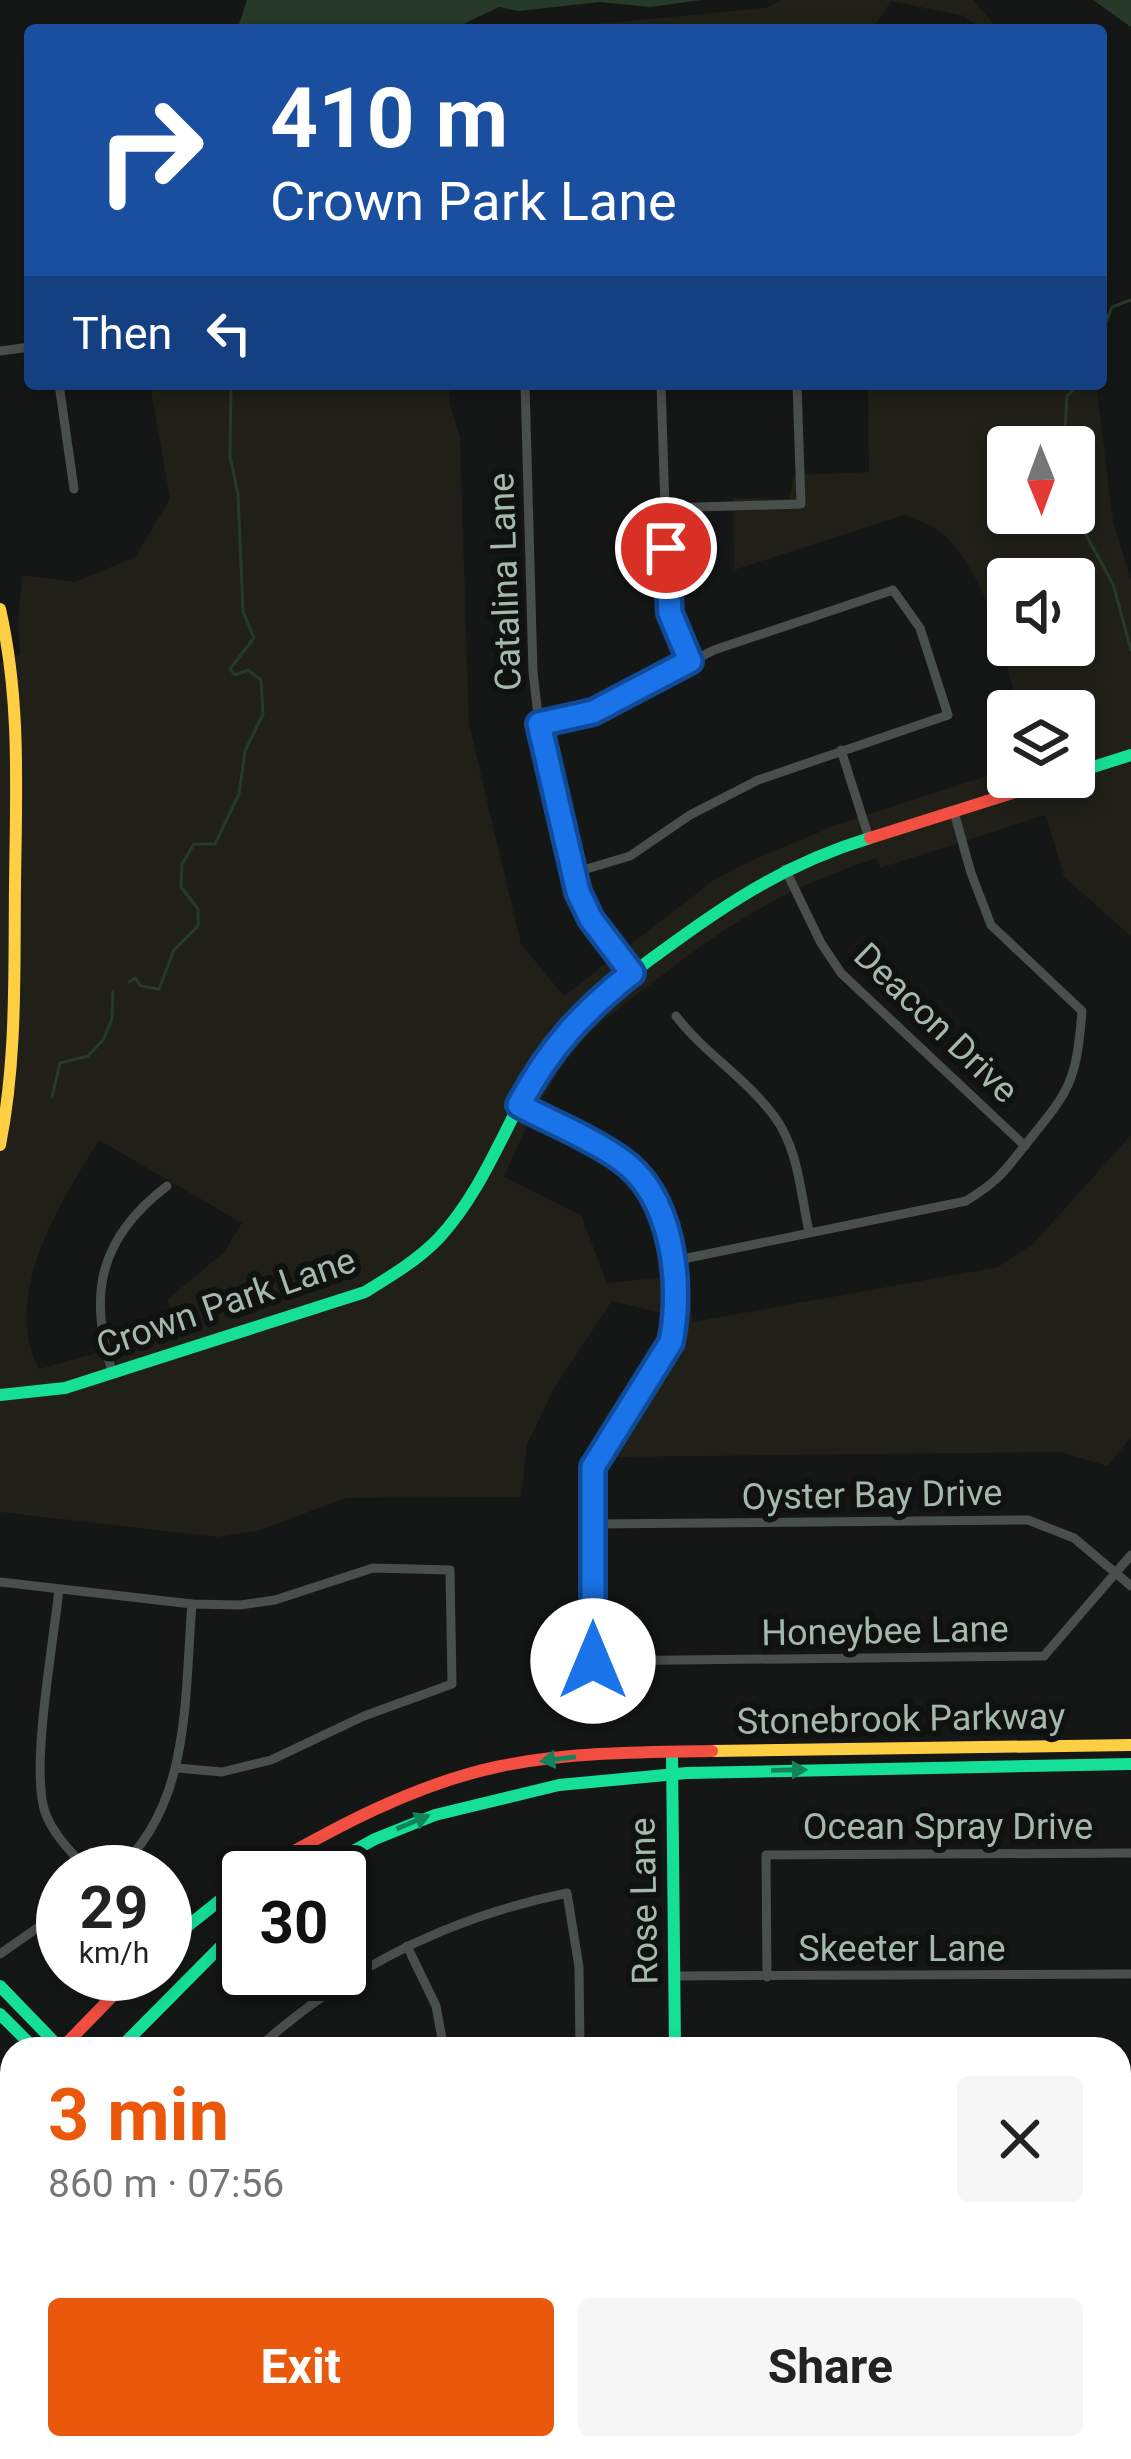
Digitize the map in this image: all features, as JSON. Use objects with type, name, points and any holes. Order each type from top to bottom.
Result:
[{"type":"street","points":[[60,390],[74,489]]},
{"type":"street","name":"Catalina Lane","points":[[525,390],[533,672],[539,724],[573,873],[591,919],[632,973]]},
{"type":"street","points":[[661,390],[668,601],[690,661]]},
{"type":"street","points":[[664,508],[801,504],[797,390]]},
{"type":"street","points":[[539,724],[593,712],[739,640],[893,590],[920,628],[948,715],[734,790],[630,856],[573,873]]},
{"type":"street","points":[[0,609],[18,716],[14,1066],[0,1145]]},
{"type":"street","points":[[841,750],[869,838]]},
{"type":"street","points":[[1095,766],[1131,755]]},
{"type":"street","name":"Crown Park Lane","points":[[0,1396],[65,1388],[113,1374],[365,1292],[396,1276],[429,1251],[477,1191],[556,1043],[578,1017],[632,973],[734,897],[785,869],[998,798]]},
{"type":"street","points":[[673,1261],[966,1202],[999,1181],[1053,1116],[1069,1089],[1082,1011],[991,925],[954,812]]},
{"type":"street","points":[[0,847],[15,848]]},
{"type":"street","name":"Deacon Drive","points":[[785,869],[820,943],[841,973],[1024,1147]]},
{"type":"street","points":[[676,1016],[695,1041],[776,1118],[793,1154],[809,1232]]},
{"type":"street","points":[[519,1105],[622,1160],[655,1201],[673,1261],[676,1319],[671,1342],[593,1467],[593,1524]]},
{"type":"street","points":[[113,1374],[98,1316],[103,1269],[137,1208],[167,1186]]},
{"type":"street","name":"Oyster Bay Drive","points":[[593,1524],[1028,1520],[1074,1538],[1131,1586]]},
{"type":"street","name":"Honeybee Lane","points":[[593,1524],[593,1661],[1044,1656],[1131,1555]]},
{"type":"street","points":[[0,1582],[240,1605],[274,1600],[373,1568],[450,1570],[452,1684],[364,1716],[271,1760],[222,1772],[177,1768]]},
{"type":"street","points":[[59,1589],[40,1769],[45,1812],[65,1845]]},
{"type":"street","points":[[138,1845],[159,1821],[177,1768],[192,1604]]},
{"type":"street","name":"Stonebrook Parkway","points":[[304,1845],[340,1824],[428,1788],[501,1766],[573,1757],[1131,1745]]},
{"type":"street","name":"Rose Lane","points":[[672,1752],[675,2037]]},
{"type":"street","name":"Stonebrook Parkway","points":[[362,1845],[462,1804],[556,1783],[672,1773],[1131,1764]]},
{"type":"street","name":"Ocean Spray Drive","points":[[767,1977],[766,1855],[1131,1853]]},
{"type":"street","points":[[272,2037],[339,1984],[406,1946],[474,1918],[568,1893],[579,1967],[580,2037]]},
{"type":"street","points":[[192,1923],[216,1903]]},
{"type":"street","points":[[0,1954],[36,1929]]},
{"type":"street","points":[[406,1946],[436,2006],[442,2037]]},
{"type":"street","points":[[131,2037],[216,1951]]},
{"type":"street","name":"Skeeter Lane","points":[[674,1976],[1131,1974]]},
{"type":"street","points":[[0,1986],[49,2037]]},
{"type":"street","points":[[73,2037],[108,2001]]},
{"type":"street","points":[[0,2014],[22,2037]]},
{"type":"shaded area","points":[[247,0],[702,0],[650,7],[600,2],[518,11],[499,7],[464,24],[239,24]]},
{"type":"shaded area","points":[[782,0],[973,0],[994,24],[975,24],[964,16],[891,1],[876,24],[597,24],[765,8]]},
{"type":"shaded area","points":[[1093,0],[1131,0],[1131,27]]},
{"type":"shaded area","points":[[151,390],[449,390],[460,437],[469,724],[521,944],[564,996],[714,880],[836,825],[987,776],[987,798],[1095,798],[1095,690],[1014,690],[1007,666],[1095,666],[1095,558],[987,558],[987,605],[974,574],[941,533],[904,515],[734,570],[733,498],[789,499],[794,475],[869,472],[868,390],[1097,390],[1113,521],[1131,580],[1131,936],[1064,877],[1046,815],[880,868],[877,858],[845,869],[737,922],[596,1027],[551,1084],[504,1177],[581,1215],[607,1283],[687,1275],[693,1322],[998,1267],[1032,1245],[1131,1135],[1131,1437],[1108,1466],[1060,1452],[617,1457],[676,1344],[681,1318],[612,1301],[554,1388],[527,1445],[521,1497],[345,1498],[261,1530],[217,1537],[0,1512],[0,663],[20,654],[22,575],[75,582],[135,557],[170,499]],"holes":[[[99,1140],[242,1223],[224,1252],[168,1299],[172,1327],[39,1369],[29,1340],[31,1280],[53,1220]]]},
{"type":"waterway","points":[[1107,319],[1112,307],[1131,300]]},
{"type":"waterway","points":[[129,982],[135,978],[141,986],[159,989],[174,950],[198,926],[198,909],[181,887],[182,864],[194,844],[215,844],[239,794],[245,751],[263,714],[261,680],[248,670],[235,675],[230,669],[254,638],[243,611],[238,494],[230,457],[231,390]]},
{"type":"waterway","points":[[1065,426],[1067,396],[1074,390]]},
{"type":"waterway","points":[[1086,534],[1113,584],[1131,650]]},
{"type":"waterway","points":[[52,1097],[60,1063],[88,1056],[103,1040],[112,1019],[113,991]]},
{"type":"traffic: fast","points":[[1095,766],[1131,755]]},
{"type":"traffic: fast","points":[[0,1395],[65,1388],[365,1292],[394,1274],[431,1246],[456,1217],[537,1072],[562,1036],[608,991],[752,890],[808,861],[870,838]]},
{"type":"traffic: fast","points":[[672,1752],[675,2037]]},
{"type":"traffic: fast","points":[[364,1845],[435,1815],[559,1785],[687,1773],[1131,1764]]},
{"type":"traffic: fast","points":[[192,1923],[216,1903]]},
{"type":"traffic: fast","points":[[131,2037],[216,1951]]},
{"type":"traffic: fast","points":[[0,1986],[49,2037]]},
{"type":"traffic: fast","points":[[0,2014],[23,2037]]},
{"type":"traffic: slow","points":[[0,609],[11,678],[16,781],[14,1016],[0,1145]]},
{"type":"traffic: slow","points":[[712,1751],[1131,1745]]},
{"type":"traffic: jam","points":[[870,838],[997,798]]},
{"type":"traffic: jam","points":[[304,1845],[437,1784],[501,1766],[579,1755],[712,1751]]},
{"type":"traffic: jam","points":[[73,2037],[108,2001]]},
{"type":"route","points":[[593,1661],[593,1467],[671,1342],[676,1319],[673,1261],[655,1201],[639,1177],[622,1160],[519,1105],[538,1068],[578,1017],[632,973],[591,919],[578,892],[539,724],[593,712],[690,661],[670,613],[666,548]]}]
